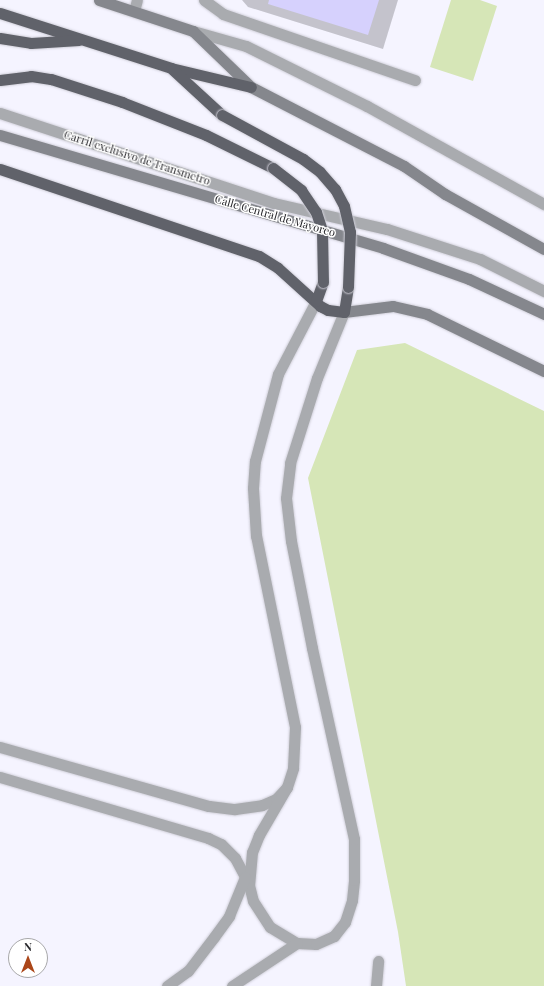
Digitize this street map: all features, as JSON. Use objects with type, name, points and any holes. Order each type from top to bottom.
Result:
[{"type":"highway","points":[[0,13],[171,68],[250,87]]},
{"type":"highway","points":[[0,38],[31,43],[85,40]]},
{"type":"highway","points":[[0,169],[259,256],[278,268],[328,310],[344,312],[348,287],[350,232],[344,206],[335,189],[320,172],[303,159],[222,115],[171,68]]},
{"type":"highway","points":[[0,80],[31,76],[51,79],[122,102],[206,135],[273,168],[301,190],[316,212],[322,232],[323,282],[316,301]]},
{"type":"main road","points":[[98,0],[135,5],[193,31],[250,87],[404,166],[445,194],[544,249]]},
{"type":"main road","name":"Calle Central de Mayoreo","points":[[0,135],[383,248],[469,279],[544,314]]},
{"type":"main road","points":[[344,312],[394,306],[427,314],[544,372]]},
{"type":"street","points":[[204,0],[223,14],[415,80]]},
{"type":"street","points":[[193,31],[246,46],[367,106],[544,204]]},
{"type":"street","name":"Carril exclusivo de Transmetro","points":[[0,113],[274,203],[387,229],[480,259],[544,291]]},
{"type":"street","points":[[167,986],[188,971],[229,916],[247,881],[252,852],[258,835],[288,787],[293,768],[295,727],[256,536],[253,488],[255,462],[278,374],[316,301]]},
{"type":"street","points":[[0,777],[208,838],[221,844],[235,858],[247,881],[253,901],[270,927],[297,943],[316,944],[334,936],[345,922],[352,900],[354,880],[354,838],[312,648],[291,540],[286,498],[290,463],[317,378],[344,312]]},
{"type":"street","points":[[0,747],[209,806],[235,809],[262,805],[276,799],[288,787]]},
{"type":"street","points":[[232,986],[297,943]]},
{"type":"street","points":[[376,986],[378,961]]},
{"type":"green space","points":[[451,0],[480,0],[497,6],[473,81],[430,67]]},
{"type":"green space","points":[[405,343],[544,411],[544,986],[406,986],[398,932],[308,478],[357,350]]},
{"type":"building","points":[[269,0],[379,0],[368,35],[268,4]]}]
